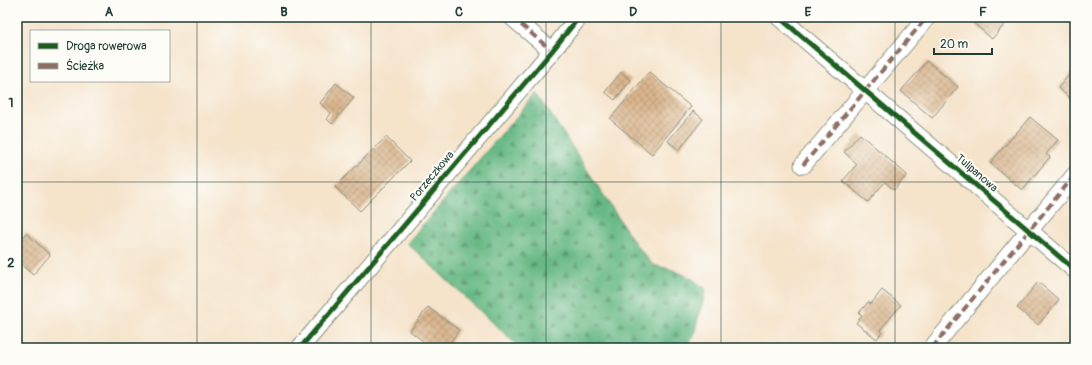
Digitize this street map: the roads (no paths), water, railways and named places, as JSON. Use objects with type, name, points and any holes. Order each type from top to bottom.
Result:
[{"type":"street","points":[[512,17],[552,51]]},
{"type":"street","name":"Porzeczkowa","points":[[300,348],[552,51],[579,17]]},
{"type":"street","name":"Tulipanowa","points":[[780,17],[1075,270]]},
{"type":"street","points":[[803,165],[927,17]]},
{"type":"street","points":[[932,348],[1075,175]]}]
